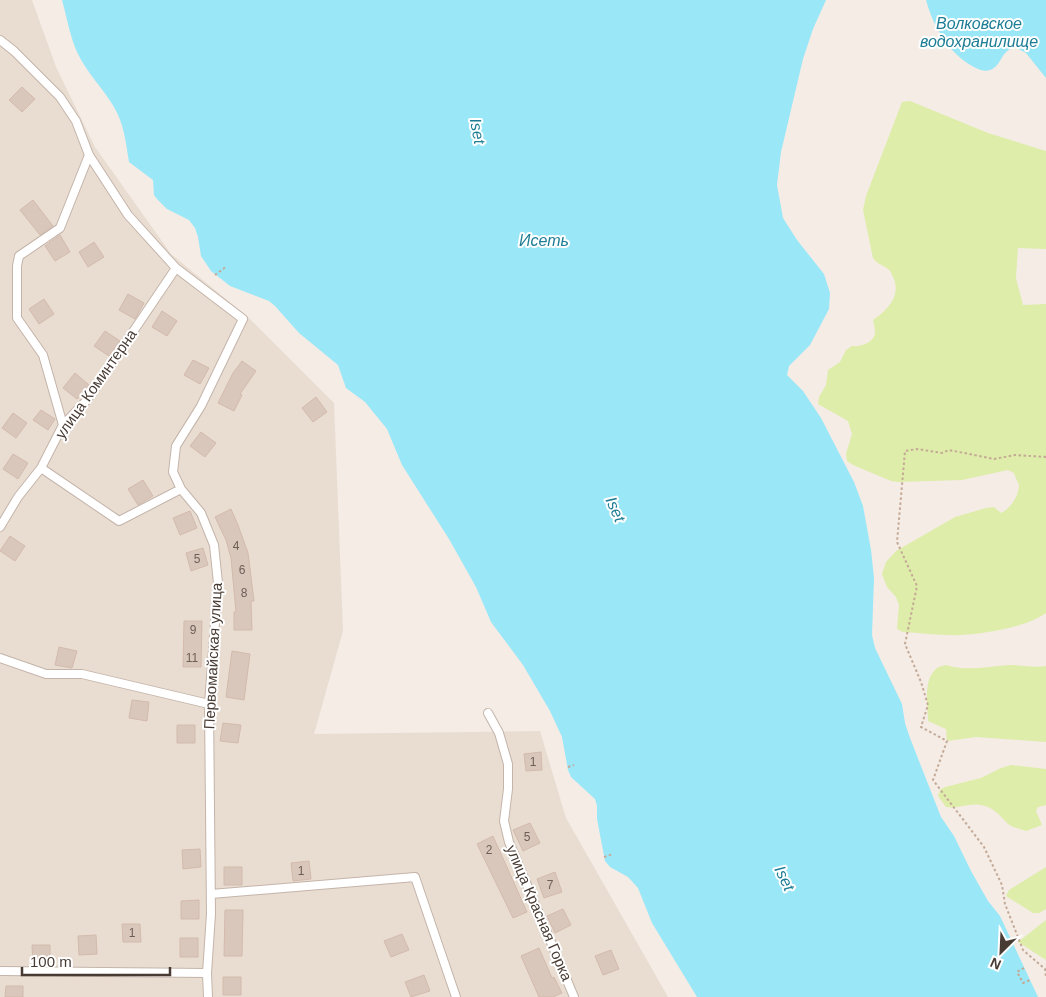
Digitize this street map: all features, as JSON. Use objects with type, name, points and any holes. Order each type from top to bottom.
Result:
[{"type":"street","points":[[0,40],[14,51],[60,97],[76,121],[89,155],[128,215],[176,268],[243,319],[201,406],[176,446],[173,472],[181,489],[119,521],[41,468]]},
{"type":"street","points":[[63,425],[42,355],[17,318],[17,266],[19,256],[60,228],[89,155]]},
{"type":"street","name":"улица Коминтерна","points":[[0,527],[18,497],[41,468],[63,425],[87,400],[176,268]]},
{"type":"street","name":"Первомайская улица","points":[[181,489],[202,513],[214,545],[218,583],[209,704],[211,894],[207,973],[208,997]]},
{"type":"street","points":[[0,658],[46,674],[82,674],[209,704]]},
{"type":"street","name":"улица Красная Горка","points":[[488,713],[500,733],[508,764],[508,789],[504,821],[508,842],[574,997]]},
{"type":"street","points":[[211,894],[416,877],[456,997]]},
{"type":"street","points":[[0,971],[207,973]]},
{"type":"path","points":[[215,275],[227,266]]},
{"type":"path","points":[[1046,457],[1015,455],[994,459],[977,454],[949,450],[942,453],[917,449],[905,451],[898,542],[917,586],[905,644],[921,682],[928,705],[921,727],[947,741],[933,780],[984,847],[1002,885],[1005,904],[1016,935],[1024,950],[1045,969],[1046,977]]},
{"type":"path","points":[[568,767],[574,765]]},
{"type":"path","points":[[604,856],[613,854]]},
{"type":"path","points":[[1024,968],[1017,972],[1020,978],[1023,983],[1030,980]]},
{"type":"shaded area","points":[[0,0],[32,0],[56,67],[95,147],[171,254],[249,318],[334,403],[343,631],[314,734],[540,731],[566,818],[668,997],[0,997]]},
{"type":"green space","points":[[910,101],[988,133],[1046,151],[1046,249],[1018,248],[1016,278],[1023,305],[1046,304],[1046,613],[1017,626],[982,633],[939,635],[903,632],[897,629],[899,605],[896,597],[887,587],[882,574],[886,562],[896,551],[955,517],[994,507],[1001,513],[1008,508],[1019,489],[1014,473],[1008,470],[962,480],[891,481],[847,461],[846,454],[852,434],[848,421],[818,404],[819,397],[826,385],[828,370],[840,362],[846,350],[852,346],[866,344],[872,339],[875,333],[873,320],[892,302],[896,290],[890,272],[873,258],[863,210],[866,196],[902,102]]},
{"type":"green space","points":[[946,665],[961,668],[1010,665],[1046,666],[1046,742],[976,737],[947,741],[946,729],[928,721],[927,702],[931,675],[937,668]]},
{"type":"green space","points":[[1011,765],[1046,769],[1046,805],[1038,807],[1036,811],[1042,825],[1026,831],[1009,824],[996,812],[985,806],[946,807],[938,796],[940,790],[945,787],[981,778]]},
{"type":"green space","points":[[1046,867],[1046,909],[1039,913],[1033,913],[1006,896],[1009,890]]},
{"type":"green space","points":[[1046,920],[1046,960],[1018,942]]},
{"type":"water","name":"Исеть","points":[[62,0],[826,0],[813,29],[803,59],[781,152],[777,185],[783,218],[797,240],[824,274],[830,293],[829,309],[810,345],[789,366],[787,375],[803,391],[821,418],[854,482],[863,506],[874,578],[872,635],[875,648],[902,704],[910,738],[941,817],[954,836],[988,901],[1000,916],[1038,997],[697,997],[652,923],[638,888],[628,877],[610,867],[605,861],[595,799],[571,777],[562,737],[550,711],[523,665],[491,622],[476,587],[449,539],[402,465],[387,429],[365,402],[346,388],[338,365],[299,333],[275,306],[269,301],[230,286],[211,271],[201,256],[195,228],[189,220],[167,209],[154,195],[153,180],[129,162],[120,120],[110,100],[77,52]]},
{"type":"water","name":"Волковское водохранилище","points":[[926,0],[1046,0],[1046,78],[1026,53],[1015,47],[1006,52],[997,65],[990,70],[978,69],[972,66],[963,60],[943,38],[937,29]]},
{"type":"building","points":[[22,87],[35,99],[22,112],[9,100]]},
{"type":"building","points":[[33,200],[53,226],[40,235],[20,210]]},
{"type":"building","points":[[60,235],[70,252],[55,261],[45,246]]},
{"type":"building","points":[[94,242],[104,257],[88,267],[79,252]]},
{"type":"building","points":[[128,294],[144,303],[135,319],[119,310]]},
{"type":"building","points":[[44,299],[54,314],[39,324],[29,309]]},
{"type":"building","points":[[162,311],[177,321],[167,336],[152,327]]},
{"type":"building","points":[[105,331],[120,341],[109,356],[94,346]]},
{"type":"building","points":[[193,360],[209,368],[200,384],[184,375]]},
{"type":"building","points":[[242,361],[256,371],[240,394],[242,395],[234,411],[218,403],[233,373]]},
{"type":"building","points":[[75,373],[89,385],[77,399],[63,388]]},
{"type":"building","points":[[316,397],[327,412],[313,422],[302,408]]},
{"type":"building","points":[[41,410],[55,419],[48,430],[33,420]]},
{"type":"building","points":[[13,413],[27,423],[16,438],[2,428]]},
{"type":"building","points":[[201,432],[216,443],[205,457],[190,446]]},
{"type":"building","points":[[13,454],[28,463],[18,479],[3,469]]},
{"type":"building","points":[[143,480],[153,496],[138,505],[128,489]]},
{"type":"building","points":[[231,509],[248,553],[254,601],[251,601],[252,630],[234,630],[234,612],[236,612],[231,558],[226,540],[215,517]]},
{"type":"building","points":[[190,511],[197,528],[180,535],[173,518]]},
{"type":"building","points":[[10,536],[25,546],[15,561],[0,551]]},
{"type":"building","points":[[203,548],[208,565],[191,571],[186,553]]},
{"type":"building","points":[[184,621],[202,621],[201,667],[183,667]]},
{"type":"building","points":[[59,647],[77,651],[72,668],[55,665]]},
{"type":"building","points":[[232,651],[250,654],[244,700],[226,697]]},
{"type":"building","points":[[132,700],[149,702],[147,721],[129,718]]},
{"type":"building","points":[[223,723],[241,725],[238,743],[220,741]]},
{"type":"building","points":[[177,725],[195,725],[195,743],[177,743]]},
{"type":"building","points":[[541,752],[542,770],[526,771],[524,754]]},
{"type":"building","points":[[530,823],[540,843],[523,851],[513,830]]},
{"type":"building","points":[[493,836],[527,912],[513,918],[477,844]]},
{"type":"building","points":[[200,849],[201,867],[183,869],[182,850]]},
{"type":"building","points":[[309,861],[311,879],[293,881],[291,863]]},
{"type":"building","points":[[224,867],[242,867],[242,885],[224,885]]},
{"type":"building","points":[[555,872],[562,892],[544,898],[537,879]]},
{"type":"building","points":[[199,900],[199,919],[181,919],[181,901]]},
{"type":"building","points":[[563,909],[571,925],[555,933],[547,916]]},
{"type":"building","points":[[225,910],[243,910],[242,956],[224,956]]},
{"type":"building","points":[[122,924],[140,924],[141,942],[123,942]]},
{"type":"building","points":[[402,934],[409,950],[391,957],[384,941]]},
{"type":"building","points":[[96,935],[97,954],[79,955],[78,936]]},
{"type":"building","points":[[180,938],[198,938],[198,957],[180,957]]},
{"type":"building","points":[[32,945],[50,945],[50,963],[33,963]]},
{"type":"building","points":[[539,948],[552,978],[554,977],[562,993],[553,997],[539,997],[521,956]]},
{"type":"building","points":[[611,950],[619,969],[603,975],[595,956]]},
{"type":"building","points":[[424,975],[430,991],[411,997],[405,982]]},
{"type":"building","points":[[223,977],[241,977],[241,995],[223,995]]},
{"type":"building","points":[[6,986],[23,986],[23,997],[5,997]]},
{"type":"water label","name":"Iset","points":[[478,131]]},
{"type":"water label","name":"Iset","points":[[616,509]]},
{"type":"water label","name":"Iset","points":[[785,878]]}]
